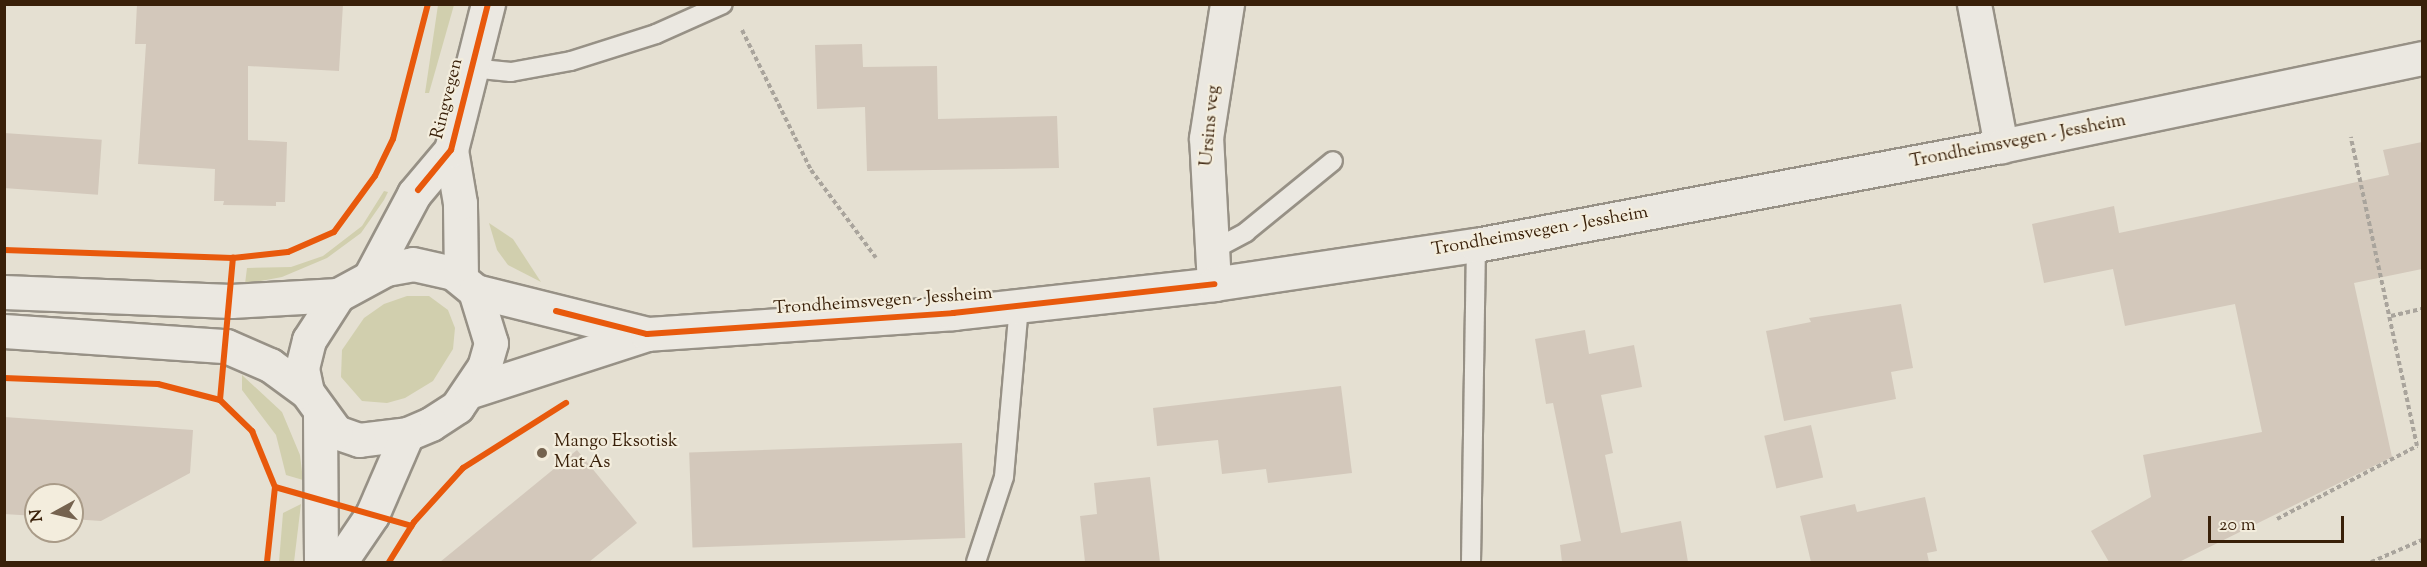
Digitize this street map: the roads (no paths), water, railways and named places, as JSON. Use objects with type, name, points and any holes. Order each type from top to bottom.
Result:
[{"type":"main road","name":"Ringvegen","points":[[468,284],[460,203],[451,150],[488,4]]},
{"type":"main road","name":"Ursins veg","points":[[1214,284],[1206,138],[1227,4]]},
{"type":"main road","points":[[1974,4],[2001,146]]},
{"type":"main road","name":"Trondheimsvegen - Jessheim","points":[[471,391],[647,334],[1019,306],[1214,284],[1476,245],[2001,146],[2422,58]]},
{"type":"main road","name":"Ringvegen","points":[[371,275],[414,194],[451,150]]},
{"type":"main road","points":[[4,331],[226,346],[270,365],[313,403],[336,432],[359,440],[407,434],[457,407],[471,391],[491,343],[468,284],[434,266],[413,264],[371,275],[338,295],[309,340],[302,368],[313,403],[321,562]]},
{"type":"main road","name":"Trondheimsvegen - Jessheim","points":[[468,284],[647,334]]},
{"type":"main road","points":[[4,292],[231,301],[338,295]]},
{"type":"main road","points":[[340,562],[372,514],[407,434]]},
{"type":"lane","points":[[471,68],[511,72],[571,61],[656,34],[723,4]]},
{"type":"lane","points":[[1211,251],[1246,232],[1333,160]]},
{"type":"lane","points":[[1471,562],[1476,245]]},
{"type":"lane","points":[[976,562],[1004,477],[1019,306]]},
{"type":"place","name":"Mango Eksotisk Mat As","points":[[542,453]]}]
